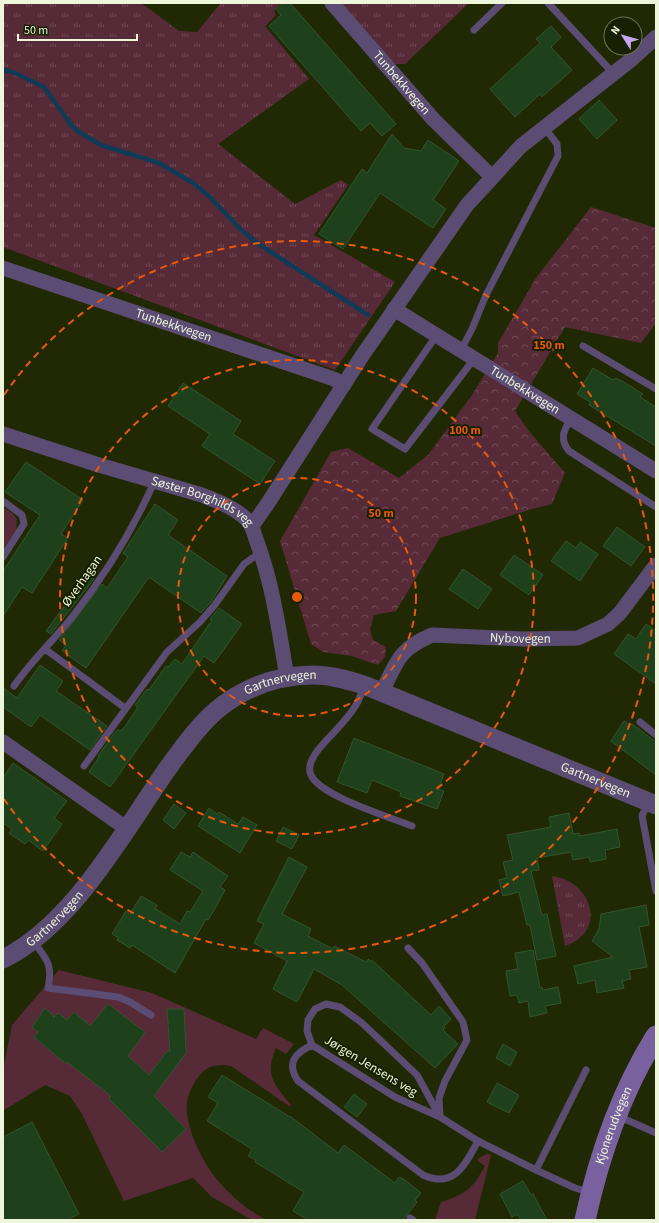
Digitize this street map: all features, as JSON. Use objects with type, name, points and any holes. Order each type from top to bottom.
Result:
[{"type":"main road","name":"Kjonerudvegen","points":[[585,1220],[591,1192],[617,1115],[635,1075],[656,1036]]},
{"type":"street","name":"Tunbekkvegen","points":[[332,3],[434,119],[492,177]]},
{"type":"street","points":[[252,526],[394,309],[468,205],[521,146],[632,59],[656,37]]},
{"type":"street","name":"Tunbekkvegen","points":[[3,268],[334,379],[344,384]]},
{"type":"street","name":"Tunbekkvegen","points":[[394,309],[656,471]]},
{"type":"street","name":"Søster Borghilds veg","points":[[3,434],[99,465],[155,480],[217,501],[242,515],[252,526],[261,552],[278,622],[287,677]]},
{"type":"street","name":"Nybovegen","points":[[382,692],[398,659],[413,643],[432,635],[557,639],[578,638],[594,632],[608,624],[620,613],[656,565]]},
{"type":"street","name":"Gartnervegen","points":[[3,959],[33,941],[69,906],[193,735],[211,716],[222,706],[248,690],[287,677],[325,676],[364,685],[652,804]]},
{"type":"street","points":[[3,742],[126,828]]},
{"type":"lane","points":[[474,30],[502,3]]},
{"type":"lane","points":[[548,3],[613,73]]},
{"type":"lane","points":[[461,350],[472,329],[486,295],[558,156],[557,144],[544,127]]},
{"type":"lane","points":[[436,336],[372,429],[405,449],[474,359]]},
{"type":"lane","points":[[583,346],[656,389]]},
{"type":"lane","points":[[571,418],[563,435],[563,441],[569,450],[656,507]]},
{"type":"lane","name":"Øverhagan","points":[[14,686],[29,665],[45,649],[73,616],[107,568],[145,503],[155,480]]},
{"type":"lane","points":[[3,501],[18,511],[24,518],[21,531],[3,556]]},
{"type":"lane","points":[[84,766],[167,652],[200,622],[214,606],[244,564],[261,552]]},
{"type":"lane","points":[[45,649],[125,708]]},
{"type":"lane","points":[[364,685],[355,707],[312,760],[310,768],[311,774],[314,780],[337,796],[412,826]]},
{"type":"lane","points":[[640,722],[656,735]]},
{"type":"lane","points":[[652,804],[642,816],[656,891]]},
{"type":"lane","points":[[33,941],[48,962],[51,974],[48,988],[118,997],[151,1014]]},
{"type":"lane","points":[[408,948],[426,967],[463,1022],[467,1040],[445,1081],[439,1098],[440,1117]]},
{"type":"lane","name":"Jørgen Jensens veg","points":[[440,1117],[417,1075],[362,1023],[340,1006],[326,1004],[315,1009],[308,1020],[307,1031],[312,1045],[395,1097],[440,1117],[478,1141],[575,1188],[591,1192]]},
{"type":"lane","points":[[312,1045],[298,1054],[293,1060],[291,1067],[293,1074],[298,1081],[416,1171],[431,1179],[440,1180],[451,1178],[460,1170],[478,1141]]},
{"type":"lane","points":[[536,1170],[586,1070]]},
{"type":"lane","points":[[617,1115],[656,1133]]},
{"type":"green space","points":[[3,3],[141,3],[179,31],[197,32],[221,3],[281,3],[274,11],[276,15],[265,26],[309,79],[218,144],[295,204],[341,180],[348,185],[314,235],[395,282],[335,370],[3,247]]},
{"type":"green space","points":[[342,3],[469,3],[405,64],[395,64]]},
{"type":"green space","points":[[591,207],[656,228],[656,323],[641,343],[565,327],[515,411],[528,430],[565,473],[552,504],[440,538],[396,611],[374,615],[370,629],[373,640],[386,647],[385,657],[378,665],[352,656],[323,652],[311,644],[280,541],[331,452],[348,448],[399,478],[428,455],[470,398],[498,353],[498,343],[536,278]]},
{"type":"green space","points":[[3,507],[12,513],[17,519],[16,530],[3,550]]},
{"type":"green space","points":[[552,876],[566,880],[577,887],[585,896],[590,907],[590,919],[587,929],[578,939],[565,946]]},
{"type":"green space","points":[[59,970],[152,993],[256,1039],[263,1028],[294,1044],[286,1054],[276,1048],[271,1065],[271,1072],[276,1085],[291,1105],[289,1106],[231,1066],[226,1065],[212,1066],[204,1071],[192,1086],[187,1100],[187,1114],[190,1129],[198,1150],[205,1162],[231,1195],[266,1220],[252,1220],[212,1197],[193,1178],[124,1201],[82,1114],[70,1096],[45,1085],[4,1110],[3,1070],[12,1025]]},
{"type":"green space","points":[[487,1154],[491,1155],[475,1220],[435,1220],[441,1202],[456,1197],[468,1190],[476,1180],[485,1166],[478,1161],[479,1158]]},
{"type":"building","points":[[283,3],[290,3],[396,124],[382,136],[370,123],[361,131],[269,26],[281,15],[276,9]]},
{"type":"building","points":[[551,26],[561,37],[551,47],[572,70],[542,97],[540,94],[515,117],[490,89],[540,43],[536,39]]},
{"type":"building","points":[[599,100],[617,120],[597,139],[579,119]]},
{"type":"building","points":[[392,134],[404,148],[421,151],[428,140],[459,161],[433,200],[446,209],[433,228],[380,193],[343,249],[319,234],[362,169],[367,173]]},
{"type":"building","points":[[593,368],[613,380],[615,378],[622,381],[643,394],[640,397],[656,407],[656,446],[589,405],[590,402],[577,394]]},
{"type":"building","points":[[183,383],[241,421],[233,434],[275,461],[260,484],[202,446],[210,434],[168,406]]},
{"type":"building","points":[[26,462],[83,500],[61,534],[68,538],[32,593],[22,587],[3,616],[3,571],[40,515],[5,492]]},
{"type":"building","points":[[155,504],[178,520],[168,535],[227,576],[211,602],[201,613],[149,577],[86,668],[62,651],[66,645],[59,640],[102,584],[107,588],[128,557],[123,553]]},
{"type":"building","points":[[617,527],[645,547],[631,566],[603,546]]},
{"type":"building","points":[[566,541],[576,548],[580,542],[598,554],[580,581],[551,561]]},
{"type":"building","points":[[514,555],[543,575],[529,595],[500,575]]},
{"type":"building","points":[[463,569],[492,589],[478,609],[449,589]]},
{"type":"building","points":[[88,574],[94,579],[51,634],[46,631]]},
{"type":"building","points":[[219,608],[242,624],[214,663],[204,656],[110,787],[89,772],[99,757],[98,756],[115,732],[124,728],[138,707],[135,705],[147,689],[149,690],[166,666],[168,667],[175,659],[182,664],[212,620],[210,619]]},
{"type":"building","points":[[646,624],[656,631],[656,684],[614,654],[628,634],[636,639]]},
{"type":"building","points":[[40,665],[63,681],[56,691],[107,726],[90,750],[40,715],[31,727],[3,707],[3,688],[17,698]]},
{"type":"building","points":[[624,721],[630,725],[632,724],[656,742],[656,775],[611,741]]},
{"type":"building","points":[[354,738],[444,774],[438,789],[444,791],[437,809],[400,796],[401,792],[372,780],[367,793],[337,782]]},
{"type":"building","points":[[13,763],[67,801],[54,818],[62,824],[43,851],[28,840],[25,844],[9,833],[12,829],[3,823],[3,778]]},
{"type":"building","points":[[174,804],[186,813],[174,829],[163,820]]},
{"type":"building","points":[[209,808],[217,814],[219,812],[238,824],[243,817],[257,825],[240,853],[198,826]]},
{"type":"building","points":[[569,813],[573,834],[579,833],[580,836],[617,829],[620,847],[605,850],[606,859],[590,862],[589,857],[573,860],[571,852],[537,858],[539,870],[531,871],[542,915],[547,914],[556,956],[537,960],[530,925],[527,925],[519,892],[503,896],[499,880],[507,878],[503,862],[513,860],[507,835],[551,827],[549,817]]},
{"type":"building","points":[[283,827],[299,835],[292,849],[276,841]]},
{"type":"building","points":[[181,852],[190,857],[193,852],[228,876],[220,887],[225,890],[217,905],[208,920],[206,919],[175,973],[132,945],[130,948],[117,940],[119,938],[112,934],[126,911],[130,914],[141,896],[157,905],[155,909],[180,924],[187,911],[190,912],[203,891],[170,870]]},
{"type":"building","points":[[289,857],[307,867],[282,914],[311,929],[308,936],[333,949],[334,946],[366,962],[368,959],[371,962],[372,960],[431,1015],[439,1006],[451,1019],[444,1026],[445,1028],[443,1030],[458,1044],[435,1068],[342,985],[314,969],[297,1002],[273,989],[287,961],[254,943],[264,924],[257,921]]},
{"type":"building","points":[[646,905],[649,925],[639,927],[647,967],[629,970],[631,979],[622,981],[624,988],[597,993],[595,980],[578,984],[574,966],[613,957],[592,941],[599,929],[601,914]]},
{"type":"building","points":[[533,950],[540,988],[542,987],[543,990],[558,987],[561,1003],[545,1006],[547,1013],[530,1017],[528,1001],[519,1003],[517,995],[510,996],[506,971],[518,969],[515,953]]},
{"type":"building","points":[[108,1004],[145,1032],[128,1056],[149,1075],[168,1050],[170,1052],[167,1009],[184,1009],[186,1053],[154,1096],[186,1129],[162,1152],[109,1099],[111,1096],[67,1062],[66,1064],[34,1037],[38,1032],[32,1027],[45,1008],[54,1017],[58,1013],[67,1020],[74,1012],[90,1026]]},
{"type":"building","points":[[503,1044],[517,1052],[510,1066],[496,1058]]},
{"type":"building","points":[[222,1075],[290,1116],[338,1153],[344,1145],[395,1183],[399,1177],[405,1180],[421,1193],[415,1200],[417,1202],[403,1220],[308,1220],[293,1211],[304,1192],[255,1162],[256,1160],[248,1156],[252,1149],[207,1121],[218,1103],[208,1097]]},
{"type":"building","points":[[497,1083],[519,1095],[509,1113],[487,1102]]},
{"type":"building","points":[[354,1094],[367,1104],[357,1117],[344,1107]]},
{"type":"building","points":[[32,1122],[79,1214],[67,1220],[3,1220],[3,1137]]},
{"type":"building","points":[[523,1181],[531,1195],[533,1194],[547,1220],[521,1220],[517,1214],[512,1217],[500,1194]]},
{"type":"waterway","points":[[3,70],[13,72],[44,87],[72,126],[79,132],[101,145],[159,163],[193,183],[209,196],[241,230],[260,245],[368,315]]}]
